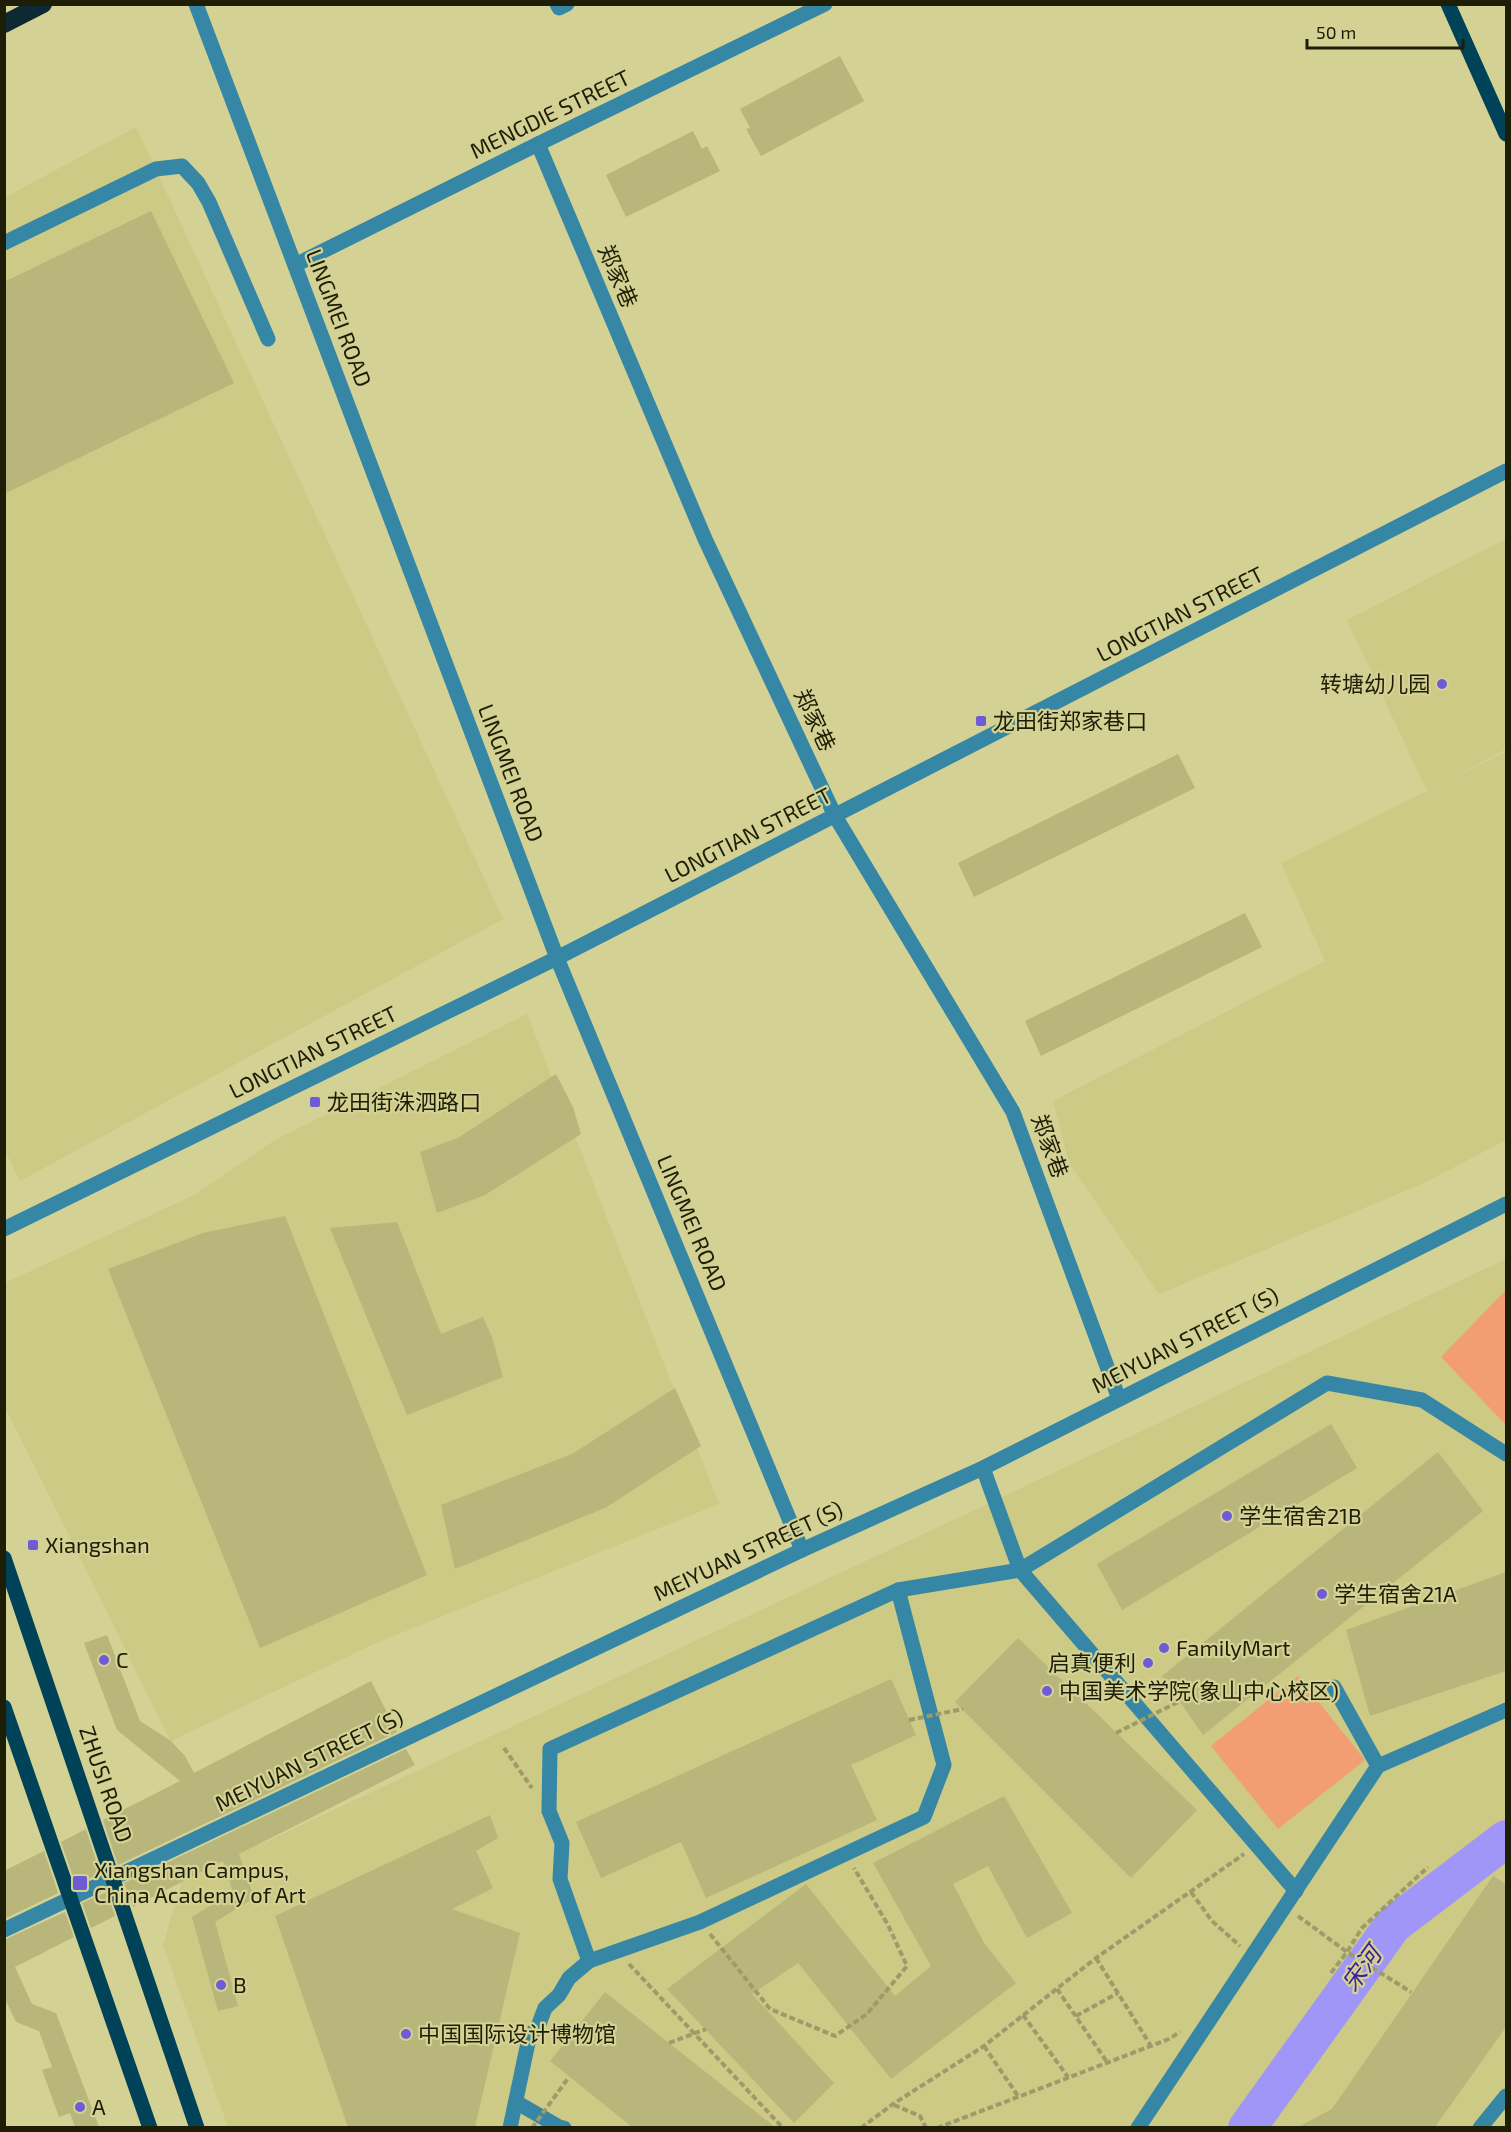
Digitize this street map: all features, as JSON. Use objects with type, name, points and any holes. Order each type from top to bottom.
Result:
[{"type":"highway","points":[[4,24],[43,4]]},
{"type":"main road","points":[[1448,4],[1506,134]]},
{"type":"main road","name":"ZHUSI ROAD","points":[[4,1558],[197,2127]]},
{"type":"main road","points":[[4,1707],[150,2127]]},
{"type":"street","name":"LINGMEI ROAD","points":[[196,4],[557,958],[802,1550]]},
{"type":"street","points":[[557,4],[559,8],[567,4]]},
{"type":"street","name":"MENGDIE STREET","points":[[295,265],[825,4]]},
{"type":"street","name":"郑家巷","points":[[538,144],[705,539],[835,816],[1014,1112],[1119,1399]]},
{"type":"street","points":[[4,243],[156,169],[182,166],[198,183],[209,202],[268,339]]},
{"type":"street","name":"LONGTIAN STREET","points":[[4,1229],[557,958],[1506,471]]},
{"type":"street","name":"MEIYUAN STREET (S)","points":[[4,1930],[802,1550],[983,1468],[1506,1203]]},
{"type":"street","points":[[590,1962],[560,1879],[562,1843],[549,1811],[550,1749],[898,1590],[1020,1570],[1327,1383],[1422,1401],[1506,1454]]},
{"type":"street","points":[[983,1468],[1020,1570],[1296,1891]]},
{"type":"street","points":[[510,2127],[529,2038],[539,2024],[545,2008],[559,1995],[569,1977],[590,1962],[700,1922],[924,1817],[944,1765],[898,1590]]},
{"type":"street","points":[[1334,1688],[1378,1766]]},
{"type":"street","points":[[1138,2127],[1378,1766],[1506,1710]]},
{"type":"street","points":[[1480,2127],[1506,2096]]},
{"type":"street","points":[[516,2102],[559,2127],[564,2127]]},
{"type":"path","points":[[1116,1733],[1180,1701]]},
{"type":"path","points":[[909,1720],[963,1709]]},
{"type":"path","points":[[504,1749],[549,1811]]},
{"type":"path","points":[[861,2127],[984,2046],[1096,1958],[1256,1845]]},
{"type":"path","points":[[700,1922],[770,2009],[835,2036],[867,2014],[907,1966],[888,1925],[845,1854]]},
{"type":"path","points":[[1331,1973],[1362,1928],[1428,1867]]},
{"type":"path","points":[[1191,1892],[1212,1921],[1252,1956]]},
{"type":"path","points":[[1285,1906],[1347,1952],[1411,1992]]},
{"type":"path","points":[[617,1952],[783,2127]]},
{"type":"path","points":[[1096,1958],[1151,2046]]},
{"type":"path","points":[[1057,1989],[1108,2062]]},
{"type":"path","points":[[1076,2016],[1118,1993]]},
{"type":"path","points":[[1023,2015],[1068,2078]]},
{"type":"path","points":[[669,2043],[705,2030]]},
{"type":"path","points":[[937,2127],[1169,2039]]},
{"type":"path","points":[[984,2046],[1018,2096]]},
{"type":"path","points":[[532,2127],[569,2077]]},
{"type":"path","points":[[893,2104],[920,2115],[926,2127]]},
{"type":"shaded area","points":[[136,127],[503,919],[20,1181],[4,1148],[4,198]]},
{"type":"shaded area","points":[[1506,539],[1506,749],[1452,778],[1506,752],[1506,1140],[1424,1183],[1159,1294],[1069,1163],[1053,1101],[1325,961],[1281,863],[1427,791],[1347,620]]},
{"type":"shaded area","points":[[527,1014],[719,1504],[374,1644],[171,1741],[5,1407],[5,1283],[194,1195],[275,1140]]},
{"type":"shaded area","name":"中国美术学院(象山中心校区)","points":[[1506,1259],[1506,2127],[228,2127],[163,1945],[182,1881]]},
{"type":"shaded area","points":[[1506,1290],[1506,1425],[1441,1357]]},
{"type":"shaded area","points":[[1298,1676],[1365,1760],[1278,1829],[1211,1746]]},
{"type":"building","points":[[840,56],[864,101],[761,156],[746,129],[750,128],[740,109]]},
{"type":"building","points":[[693,131],[702,149],[707,146],[720,171],[626,217],[606,175]]},
{"type":"building","points":[[151,211],[234,383],[4,494],[4,282]]},
{"type":"building","points":[[1178,754],[1195,788],[974,897],[958,863]]},
{"type":"building","points":[[1245,913],[1262,947],[1041,1056],[1025,1021]]},
{"type":"building","points":[[556,1074],[573,1107],[581,1134],[485,1195],[437,1213],[420,1152],[458,1138]]},
{"type":"building","points":[[285,1216],[427,1575],[260,1648],[108,1269],[203,1233]]},
{"type":"building","points":[[397,1222],[441,1334],[483,1317],[492,1337],[503,1377],[407,1415],[330,1228]]},
{"type":"building","points":[[675,1388],[701,1446],[605,1508],[455,1569],[441,1505],[572,1454]]},
{"type":"building","name":"学生宿舍21B","points":[[1331,1424],[1357,1468],[1122,1610],[1097,1564]]},
{"type":"building","name":"学生宿舍21A","points":[[1438,1452],[1483,1511],[1203,1735],[1162,1676]]},
{"type":"building","points":[[1506,1572],[1506,1671],[1370,1716],[1346,1630]]},
{"type":"building","points":[[107,1635],[140,1721],[171,1741],[185,1756],[194,1773],[371,1681],[397,1732],[118,1865],[103,1820],[180,1781],[117,1730],[84,1643]]},
{"type":"building","points":[[1018,1638],[1197,1810],[1131,1878],[955,1702]]},
{"type":"building","points":[[891,1679],[916,1735],[851,1765],[877,1820],[706,1898],[681,1842],[601,1878],[576,1822]]},
{"type":"building","points":[[406,1749],[415,1765],[239,1854],[254,1898],[215,1922],[238,2006],[218,2011],[192,1917],[233,1892],[223,1861],[133,1907],[124,1883]]},
{"type":"building","points":[[1004,1796],[1072,1913],[1027,1938],[988,1866],[953,1884],[984,1943],[1016,1983],[891,2079],[798,1963],[752,1994],[834,2083],[794,2123],[667,1989],[806,1884],[895,1996],[931,1966],[873,1863]]},
{"type":"building","name":"中国国际设计博物馆","points":[[490,1815],[498,1838],[476,1851],[493,1888],[452,1909],[520,1933],[475,2127],[348,2127],[275,1916]]},
{"type":"building","points":[[86,1829],[100,1873],[76,1885],[61,1842]]},
{"type":"building","points":[[44,1851],[58,1893],[4,1919],[4,1871]]},
{"type":"building","points":[[1493,1876],[1506,1884],[1506,2027],[1435,2127],[1298,2127],[1332,2109]]},
{"type":"building","points":[[107,1892],[115,1916],[91,1928],[82,1903]]},
{"type":"building","points":[[65,1912],[74,1937],[15,1967],[32,2004],[56,2013],[99,2127],[75,2127],[70,2113],[59,2117],[42,2070],[52,2067],[39,2031],[16,2022],[4,1997],[4,1940]]},
{"type":"building","points":[[605,1992],[775,2127],[632,2127],[550,2061]]},
{"type":"waterway","name":"宋河","points":[[1247,2128],[1393,1925],[1506,1839]]},
{"type":"place","name":"转塘幼儿园","points":[[1442,684]]},
{"type":"place","name":"龙田街郑家巷口","points":[[981,721]]},
{"type":"place","name":"龙田街洙泗路口","points":[[315,1102]]},
{"type":"place","name":"学生宿舍21B","points":[[1227,1516]]},
{"type":"place","name":"Xiangshan","points":[[33,1545]]},
{"type":"place","name":"学生宿舍21A","points":[[1322,1594]]},
{"type":"place","name":"FamilyMart","points":[[1164,1648]]},
{"type":"place","name":"C","points":[[104,1660]]},
{"type":"place","name":"启真便利","points":[[1148,1663]]},
{"type":"place","name":"中国美术学院(象山中心校区)","points":[[1047,1691]]},
{"type":"place","name":"Xiangshan Campus, China Academy of Art","points":[[80,1883]]},
{"type":"place","name":"B","points":[[221,1985]]},
{"type":"place","name":"中国国际设计博物馆","points":[[406,2034]]},
{"type":"place","name":"A","points":[[80,2107]]}]
